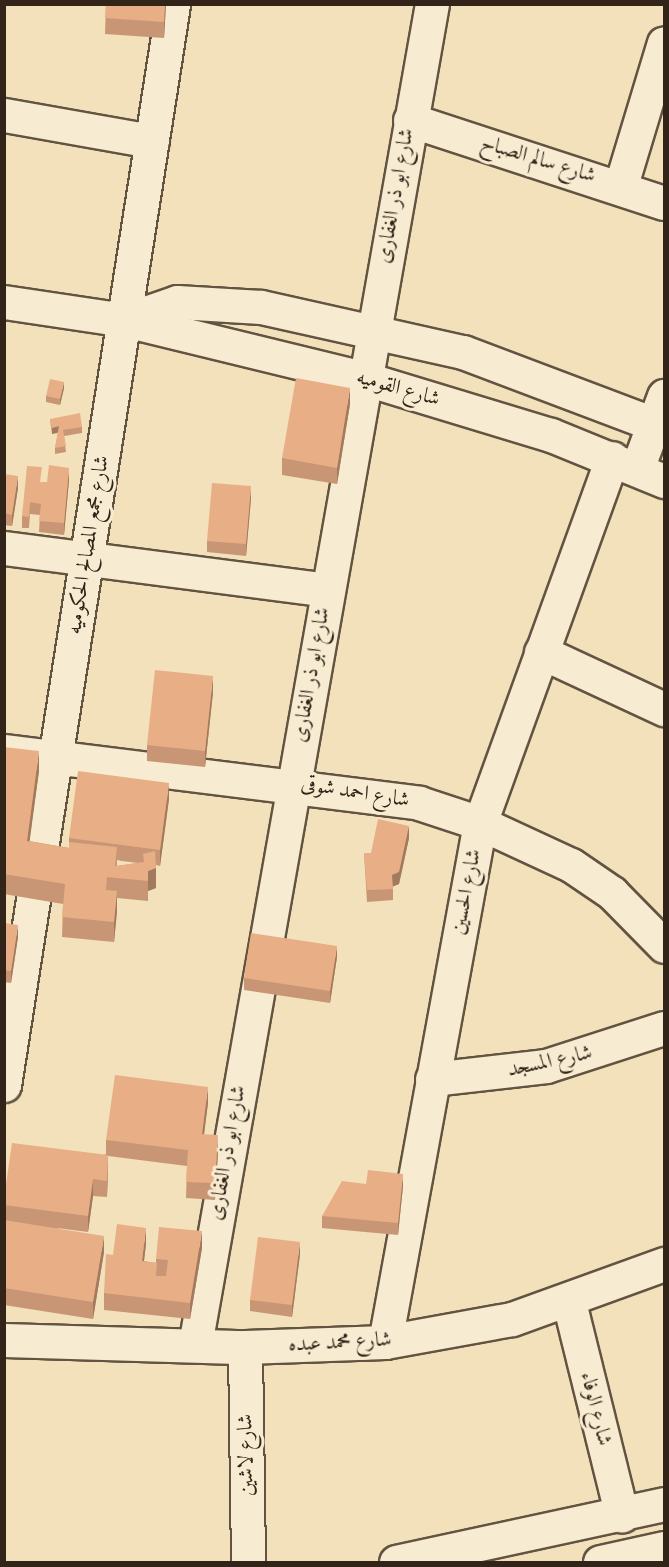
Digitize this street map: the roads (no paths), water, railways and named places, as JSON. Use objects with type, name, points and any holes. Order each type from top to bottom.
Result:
[{"type":"street","name":"شارع مجمع المصالح الحكوميه","points":[[6,1067],[16,936],[56,758],[173,4]]},
{"type":"street","name":"شارع ابو ذر الغفارى","points":[[195,1345],[363,378],[432,4]]},
{"type":"street","points":[[621,185],[664,43]]},
{"type":"street","points":[[4,115],[152,141]]},
{"type":"street","name":"شارع سالم الصباح","points":[[410,120],[621,185],[664,203]]},
{"type":"street","points":[[124,321],[150,309],[204,300],[372,330],[528,372],[661,416]]},
{"type":"street","name":"شارع القوميه","points":[[4,302],[124,321],[363,378],[638,469]]},
{"type":"street","name":"شارع الحسين","points":[[385,1342],[480,823],[541,652],[638,469],[661,416]]},
{"type":"street","points":[[4,548],[326,590]]},
{"type":"street","points":[[541,652],[664,709]]},
{"type":"street","name":"شارع احمد شوقى","points":[[4,751],[293,783],[419,804],[480,823],[571,865],[612,893],[664,946]]},
{"type":"street","name":"شارع المسجد","points":[[432,1079],[546,1066],[664,1028]]},
{"type":"street","name":"شارع محمد عبده","points":[[4,1340],[245,1347],[385,1342],[569,1302],[664,1264]]},
{"type":"street","name":"شارع الوفاء","points":[[569,1302],[622,1516]]},
{"type":"street","name":"شارع لاشين","points":[[245,1347],[248,1563]]},
{"type":"street","points":[[396,1563],[622,1516],[664,1504]]},
{"type":"street","points":[[600,1563],[664,1548]]}]
